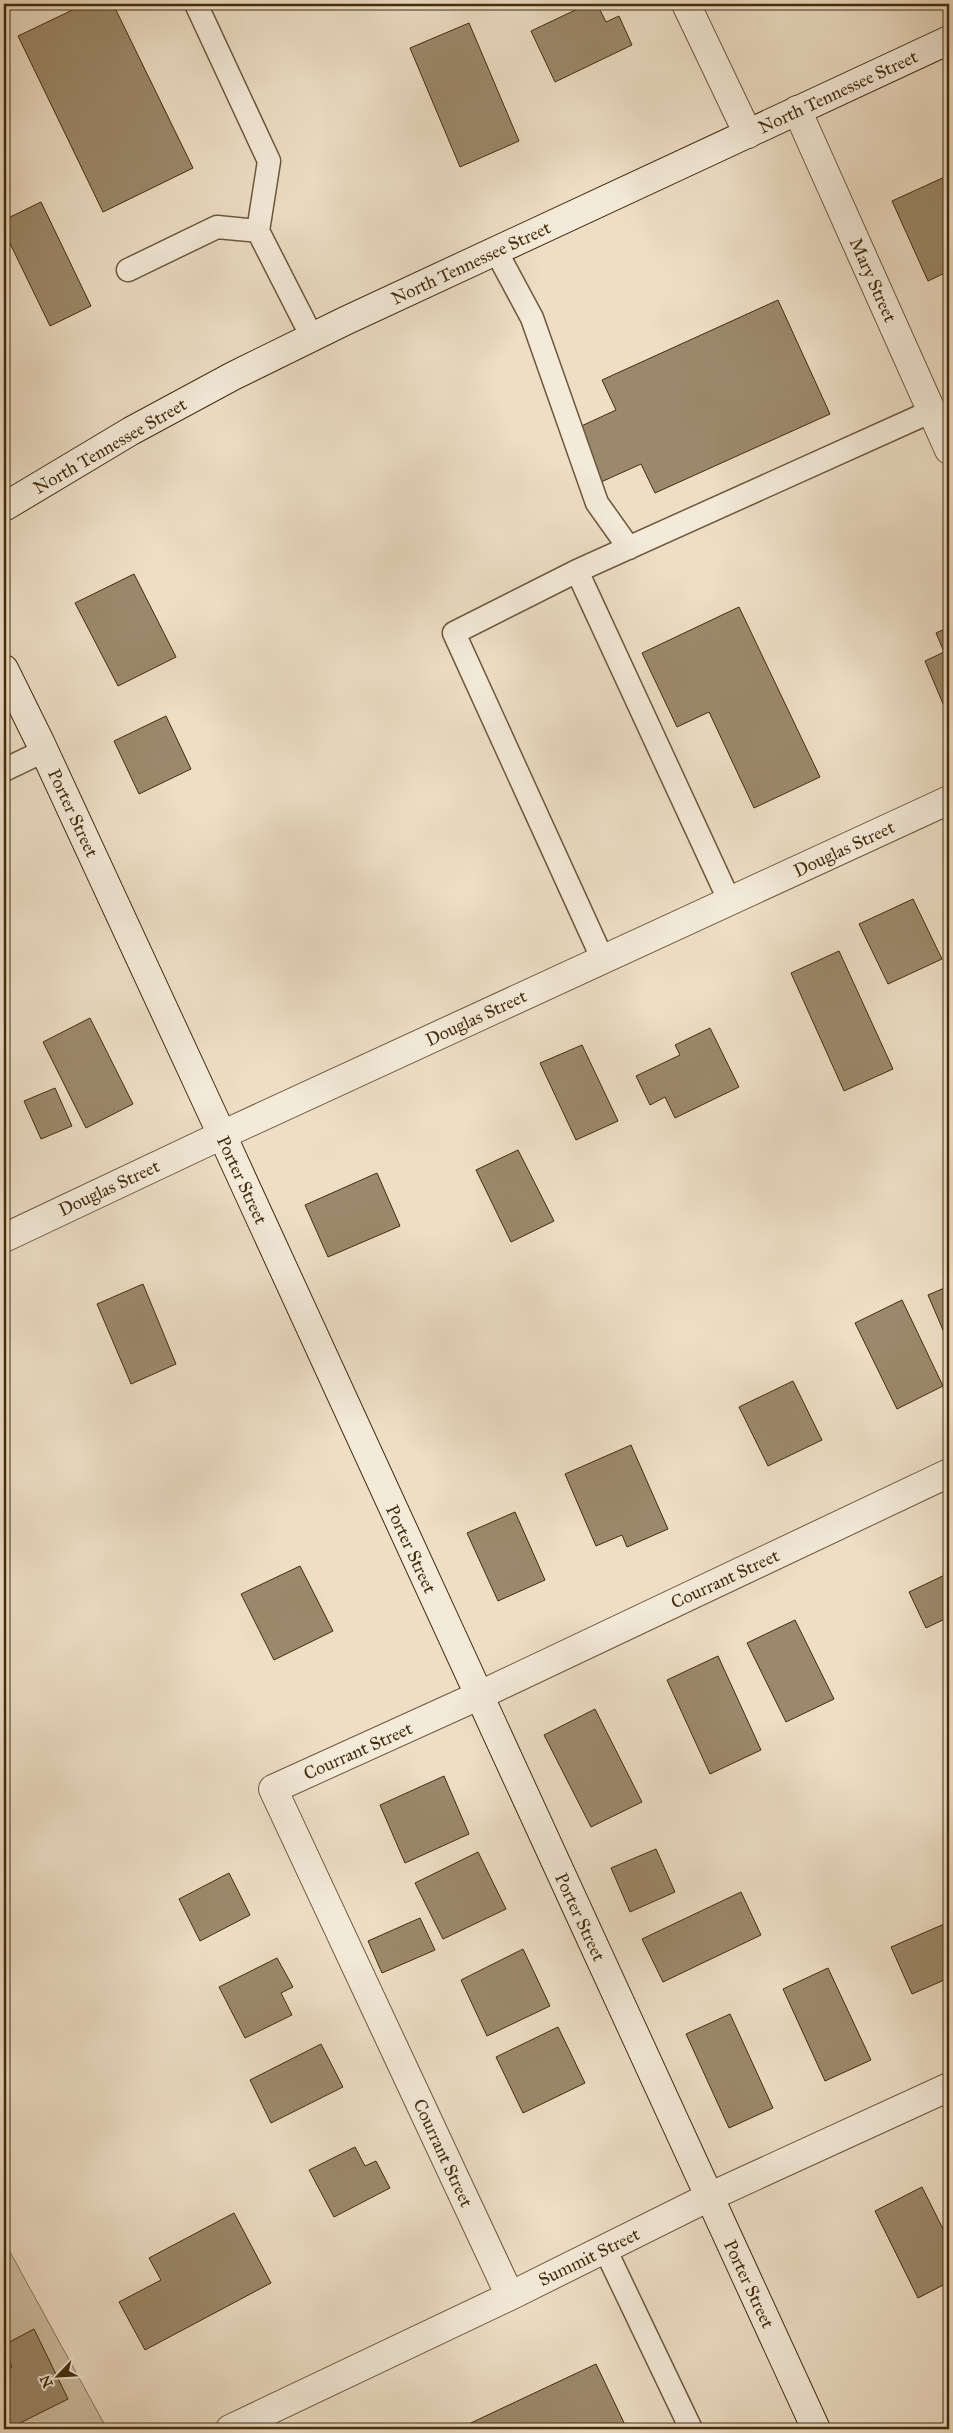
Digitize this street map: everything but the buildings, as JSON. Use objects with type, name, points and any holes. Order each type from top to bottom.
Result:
[{"type":"street","points":[[686,4],[748,134]]},
{"type":"street","name":"North Tennessee Street","points":[[4,507],[131,431],[233,376],[312,337],[949,40]]},
{"type":"street","name":"Mary Street","points":[[797,110],[949,450]]},
{"type":"street","name":"Porter Street","points":[[4,669],[222,1135],[816,2429]]},
{"type":"street","name":"Douglas Street","points":[[4,1238],[222,1135],[949,800]]},
{"type":"street","name":"Courrant Street","points":[[510,2296],[273,1789],[478,1696],[949,1474]]},
{"type":"street","name":"Summit Street","points":[[230,2429],[510,2296],[709,2197],[949,2088]]},
{"type":"lane","points":[[196,4],[269,161],[258,231],[312,337]]},
{"type":"lane","points":[[128,270],[217,227],[258,231]]},
{"type":"lane","points":[[496,251],[532,318],[596,503],[628,548]]},
{"type":"lane","points":[[603,960],[454,634],[577,571],[932,411]]},
{"type":"lane","points":[[577,571],[730,902]]},
{"type":"lane","points":[[4,770],[44,751]]},
{"type":"lane","points":[[604,2249],[690,2429]]},
{"type":"shaded area","points":[[4,2241],[107,2429],[4,2429]]}]
